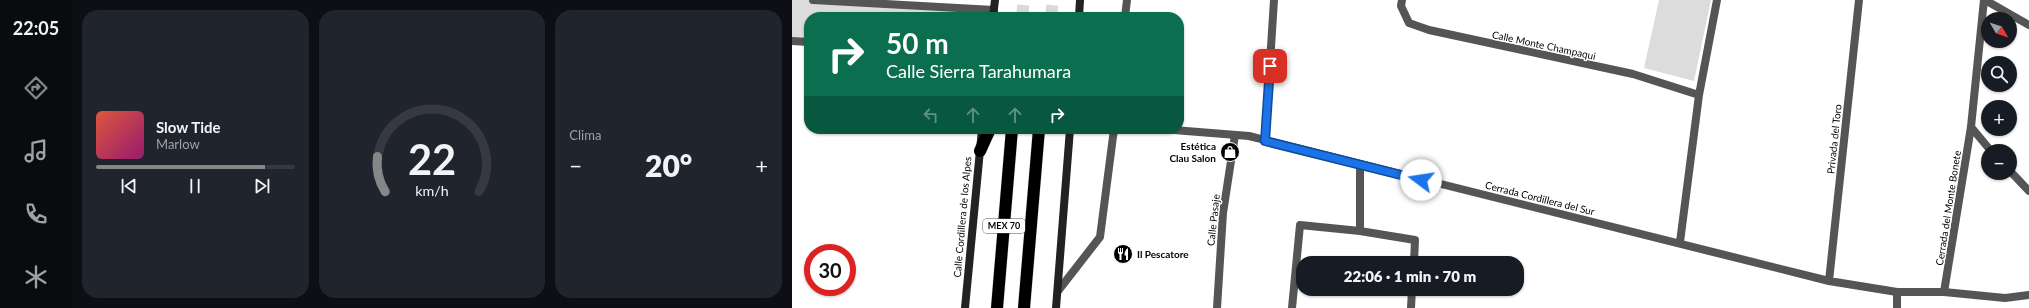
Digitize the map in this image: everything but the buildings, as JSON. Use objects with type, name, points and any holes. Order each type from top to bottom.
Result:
[{"type":"highway","points":[[980,151],[988,134]]},
{"type":"highway","name":"MEX 70","points":[[996,308],[1012,134]]},
{"type":"highway","name":"MEX 70","points":[[1024,308],[1039,134]]},
{"type":"main road","points":[[994,12],[995,0]]},
{"type":"main road","points":[[1079,12],[1080,0]]},
{"type":"main road","name":"Calle Cordillera de los Alpes","points":[[965,308],[982,134]]},
{"type":"main road","points":[[1056,308],[1070,134]]},
{"type":"street","points":[[813,0],[968,12]]},
{"type":"street","points":[[1126,12],[1127,0]]},
{"type":"street","points":[[1265,141],[1274,0]]},
{"type":"street","name":"Calle Monte Champaqui","points":[[1402,0],[1401,6],[1409,23],[1429,30],[1633,74],[1699,95]]},
{"type":"street","points":[[1680,242],[1699,95],[1717,0]]},
{"type":"street","name":"Privada del Toro","points":[[1829,281],[1859,0]]},
{"type":"street","name":"Cerrada del Monte Bonete","points":[[1944,292],[1971,127],[1984,0],[2029,25]]},
{"type":"street","points":[[792,41],[804,42]]},
{"type":"street","points":[[1971,127],[1985,144]]},
{"type":"street","name":"Cerrada Cordillera del Sur","points":[[1184,131],[1250,136],[1360,165],[1680,242],[1829,281],[1897,292]]},
{"type":"street","points":[[1058,291],[1100,237],[1113,134]]},
{"type":"street","name":"Calle Pasaje","points":[[1217,308],[1223,213],[1235,135]]},
{"type":"street","points":[[1360,165],[1360,231]]},
{"type":"street","points":[[2017,178],[2029,191]]},
{"type":"street","points":[[1292,308],[1300,225],[1360,231],[1415,240],[1414,256]]},
{"type":"street","points":[[1897,308],[1897,292],[1944,292],[2005,298],[2029,294]]},
{"type":"street","points":[[1411,308],[1412,296]]},
{"type":"shaded area","points":[[792,0],[994,10],[994,12],[804,12],[804,42],[792,41]]},
{"type":"shaded area","points":[[1659,0],[1711,0],[1694,81],[1644,68]]},
{"type":"tunnel","points":[[1023,12],[1024,0]]},
{"type":"tunnel","points":[[1052,12],[1053,0]]},
{"type":"place","name":"Estética Clau Salon","points":[[1230,152]]},
{"type":"place","name":"Il Pescatore","points":[[1123,254]]},
{"type":"route","points":[[1270,66],[1265,141],[1421,180]]}]
